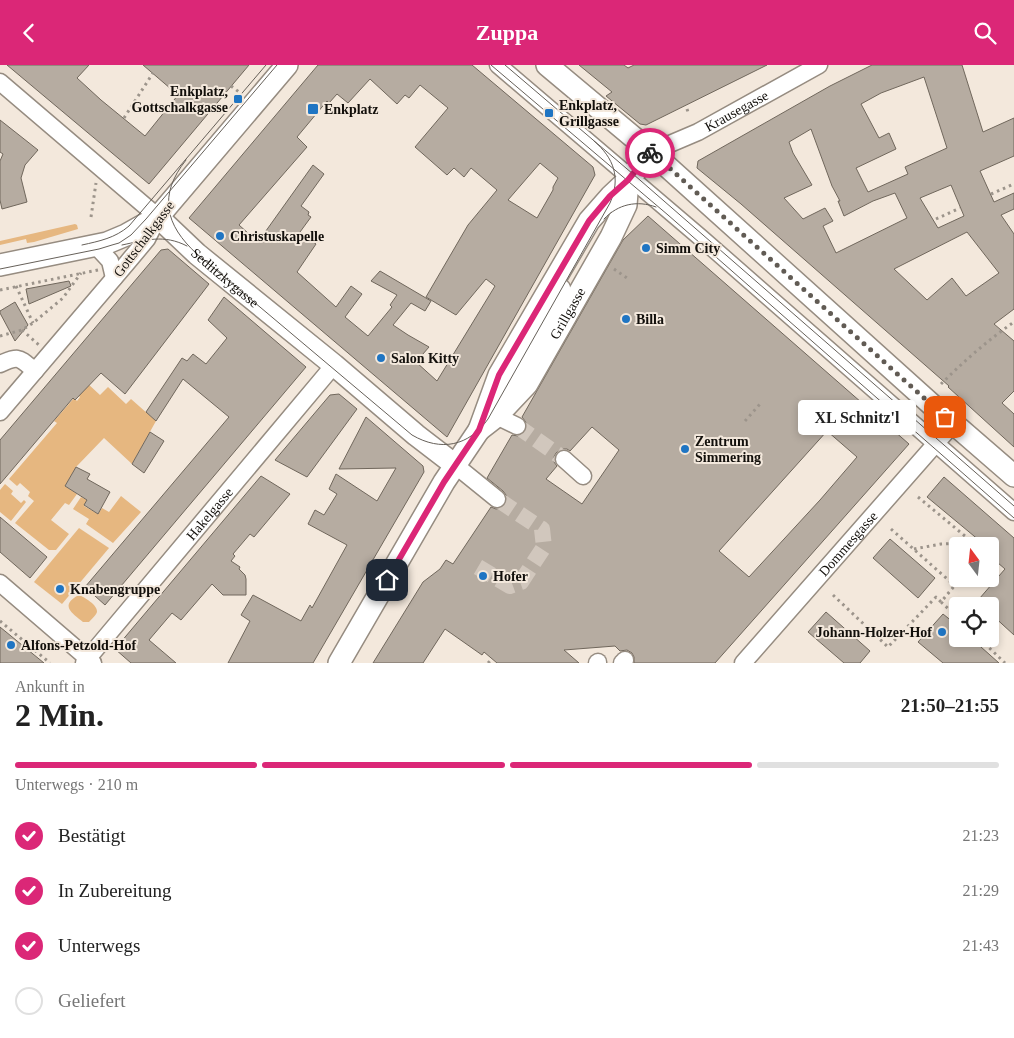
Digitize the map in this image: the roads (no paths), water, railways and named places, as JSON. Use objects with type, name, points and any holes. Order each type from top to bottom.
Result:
[{"type":"main road","name":"Gottschalkgasse","points":[[158,217],[287,65]]},
{"type":"main road","points":[[547,65],[651,152],[953,424],[1014,476]]},
{"type":"main road","name":"Grillgasse","points":[[488,418],[499,375],[589,221],[610,196],[630,179],[651,152]]},
{"type":"main road","name":"Grillgasse","points":[[339,663],[455,465],[488,418],[527,384],[612,237],[626,205],[630,179]]},
{"type":"main road","points":[[0,265],[96,246],[116,240],[158,217]]},
{"type":"main road","name":"Sedlitzkygasse","points":[[158,217],[198,253],[416,435],[455,465]]},
{"type":"street","points":[[498,65],[1014,512]]},
{"type":"street","name":"Krausegasse","points":[[651,152],[698,132],[819,65]]},
{"type":"street","name":"Sedlitzkygasse","points":[[0,82],[158,217]]},
{"type":"street","name":"Grillgasse","points":[[488,418],[588,242],[614,199],[630,179]]},
{"type":"street","name":"Gottschalkgasse","points":[[0,412],[49,354],[108,273],[147,239],[158,217]]},
{"type":"street","points":[[96,246],[110,261],[108,273]]},
{"type":"street","points":[[0,363],[17,358],[35,371]]},
{"type":"street","name":"Hakelgasse","points":[[88,661],[334,365]]},
{"type":"street","points":[[488,418],[517,426]]},
{"type":"street","name":"Dommesgasse","points":[[744,663],[953,424]]},
{"type":"street","points":[[564,459],[583,476]]},
{"type":"street","points":[[455,465],[497,499]]},
{"type":"street","points":[[0,583],[88,661]]},
{"type":"tunnel","points":[[517,426],[564,459]]},
{"type":"tunnel","points":[[478,567],[510,586],[521,582],[544,547],[542,529],[497,499]]},
{"type":"tram line","points":[[82,245],[113,236],[129,226],[266,65]]},
{"type":"tram line","points":[[0,269],[99,249],[119,243],[131,235],[277,65]]},
{"type":"tram line","points":[[491,65],[668,215],[1014,518]]},
{"type":"tram line","points":[[505,65],[1014,506]]},
{"type":"tram line","points":[[186,160],[171,185],[169,197],[172,221],[186,243],[412,435],[444,445],[463,440],[472,435],[488,419],[610,203],[615,185],[614,169],[611,161],[594,141]]},
{"type":"tram line","points":[[604,219],[615,210],[628,205],[642,204],[656,207]]},
{"type":"tram line","points":[[122,245],[163,239],[179,242],[187,246]]},
{"type":"place","name":"Enkplatz, Gottschalkgasse","points":[[238,99]]},
{"type":"place","name":"Enkplatz","points":[[313,109]]},
{"type":"place","name":"Enkplatz, Grillgasse","points":[[549,113]]},
{"type":"place","name":"Christuskapelle","points":[[220,236]]},
{"type":"place","name":"Simm City","points":[[646,248]]},
{"type":"place","name":"Billa","points":[[626,319]]},
{"type":"place","name":"Salon Kitty","points":[[381,358]]},
{"type":"place","name":"XL Schnitz'l","points":[[945,417]]},
{"type":"place","name":"Zentrum Simmering","points":[[685,449]]},
{"type":"place","name":"Hofer","points":[[483,576]]},
{"type":"place","name":"Knabengruppe","points":[[60,589]]},
{"type":"place","name":"Johann-Holzer-Hof","points":[[942,632]]},
{"type":"place","name":"Alfons-Petzold-Hof","points":[[11,645]]}]
